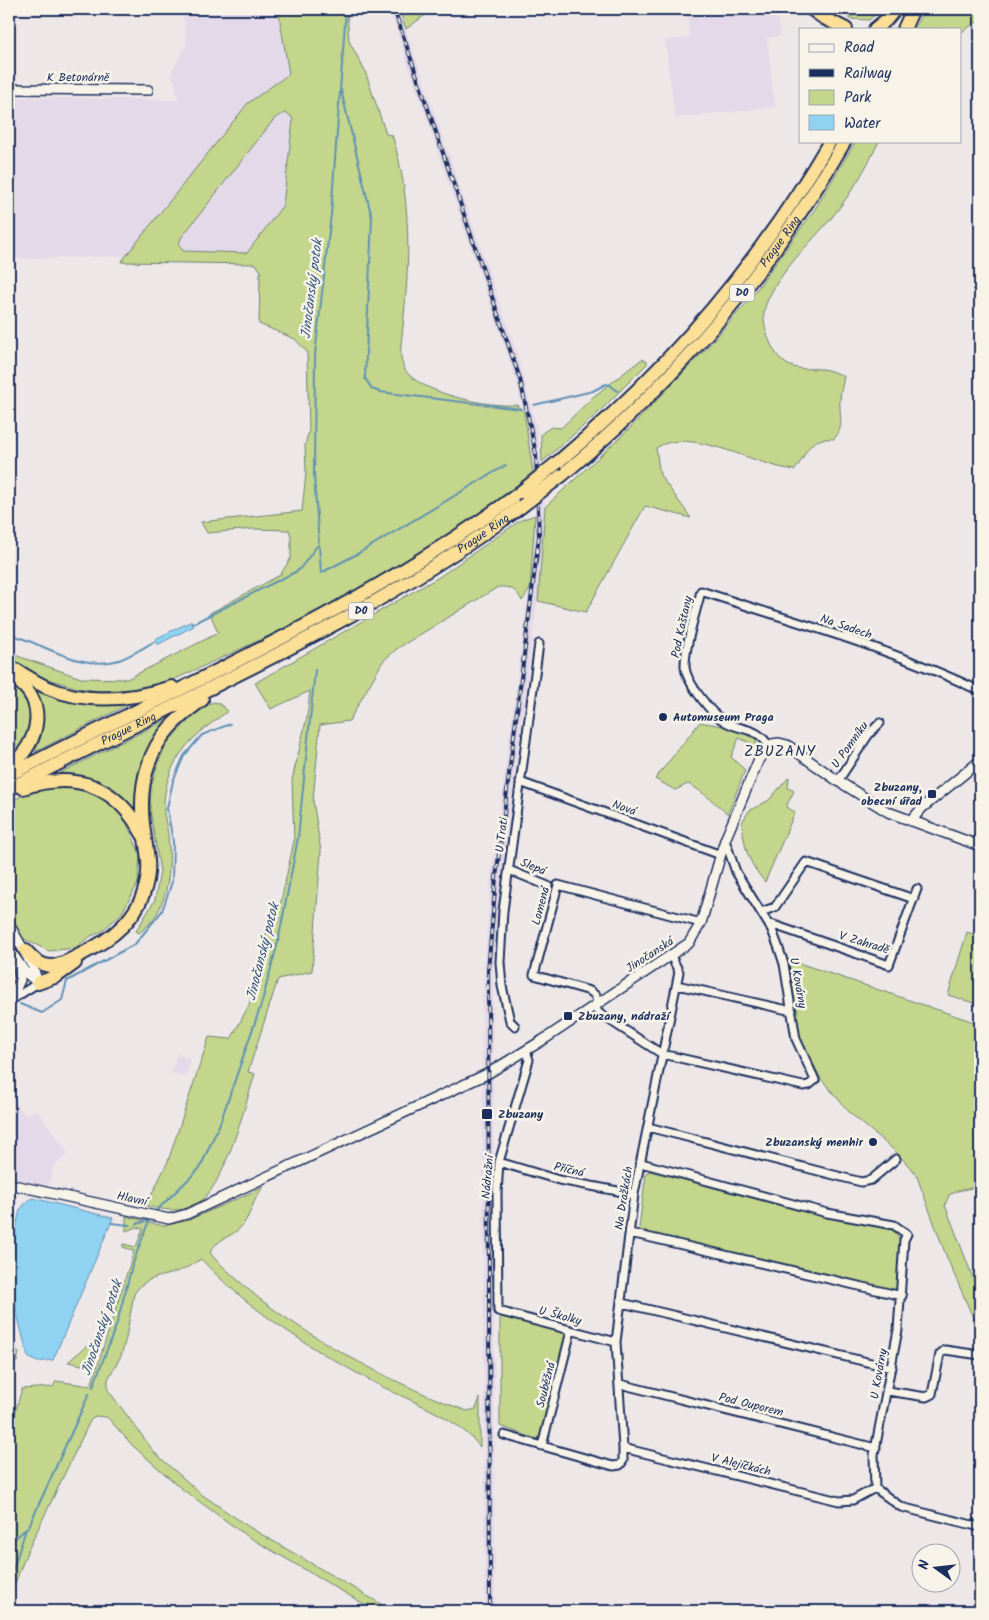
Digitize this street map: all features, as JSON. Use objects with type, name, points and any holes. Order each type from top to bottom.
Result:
[{"type":"highway","points":[[804,9],[815,19],[832,28]]},
{"type":"highway","points":[[811,9],[844,28]]},
{"type":"highway","points":[[876,28],[895,9]]},
{"type":"highway","points":[[890,28],[899,9]]},
{"type":"highway","points":[[904,28],[913,9]]},
{"type":"highway","name":"Prague Ring","points":[[9,775],[320,619],[396,576],[470,529],[521,492],[634,395],[710,312],[774,229],[829,142]]},
{"type":"highway","name":"Prague Ring","points":[[9,790],[230,679],[392,593],[465,547],[561,476],[648,397],[718,321],[782,239],[844,142]]},
{"type":"highway","points":[[9,666],[36,683],[60,693],[108,699],[150,694],[213,674]]},
{"type":"highway","points":[[9,676],[20,683],[29,694],[35,708],[37,724],[29,747],[9,767]]},
{"type":"highway","points":[[38,983],[64,972],[88,951],[119,930],[138,906],[146,888],[148,870],[143,789],[148,766],[159,741],[180,715],[230,679]]},
{"type":"highway","points":[[9,790],[52,780],[88,784],[106,792],[120,804],[134,820],[145,839]]},
{"type":"highway","points":[[25,950],[35,960],[44,965],[56,965],[88,951]]},
{"type":"highway","points":[[38,983],[47,974],[67,961]]},
{"type":"street","name":"K Betonárně","points":[[9,89],[148,90]]},
{"type":"street","name":"Na Sadech","points":[[701,591],[864,645],[949,676],[980,691]]},
{"type":"street","name":"Pod Kaštany","points":[[701,591],[685,667],[690,681],[707,706],[724,722],[757,733],[769,746]]},
{"type":"street","name":"U Trati","points":[[515,1026],[510,1021],[502,986],[500,962],[503,911],[539,644]]},
{"type":"street","name":"U Pomníku","points":[[838,781],[869,734],[880,723]]},
{"type":"street","points":[[769,746],[776,743],[787,745],[880,808],[980,846]]},
{"type":"street","name":"Jinočanská","points":[[468,1083],[526,1050],[672,956],[689,943],[701,923],[725,840],[759,759],[769,746]]},
{"type":"street","points":[[911,821],[922,808],[980,761]]},
{"type":"street","name":"Nová","points":[[520,782],[721,854]]},
{"type":"street","name":"U Kovárny","points":[[662,1054],[803,1086],[809,1085],[815,1080],[796,1039],[784,964],[767,923],[736,872],[725,840]]},
{"type":"street","points":[[761,912],[775,907],[806,862],[914,899]]},
{"type":"street","name":"Slepá","points":[[509,870],[548,886]]},
{"type":"street","name":"Lomená","points":[[597,1005],[596,996],[590,991],[534,975],[558,885],[701,923]]},
{"type":"street","name":"V Zahradě","points":[[767,923],[889,965],[917,889]]},
{"type":"street","points":[[9,924],[25,950],[38,983]]},
{"type":"street","points":[[9,949],[18,963],[38,983]]},
{"type":"street","name":"Na Dražkách","points":[[623,1448],[616,1342],[634,1194],[679,972],[672,956]]},
{"type":"street","points":[[10,1000],[20,980],[18,963]]},
{"type":"street","points":[[10,1000],[38,983]]},
{"type":"street","points":[[677,985],[792,1011]]},
{"type":"street","points":[[597,1005],[597,1011],[600,1014],[662,1054]]},
{"type":"street","name":"Nádražní","points":[[498,1311],[497,1193],[500,1162],[529,1060],[526,1050]]},
{"type":"street","name":"Hlavní","points":[[9,1184],[169,1219],[187,1214],[468,1083]]},
{"type":"street","points":[[648,1127],[861,1182],[871,1180],[896,1159]]},
{"type":"street","name":"Příčná","points":[[500,1162],[559,1180],[634,1194]]},
{"type":"street","name":"U Kovárny","points":[[641,1163],[827,1213],[894,1225],[907,1234],[904,1240],[902,1296],[892,1368],[876,1448],[875,1488]]},
{"type":"street","points":[[630,1233],[902,1296]]},
{"type":"street","points":[[622,1303],[892,1368]]},
{"type":"street","name":"U Školky","points":[[498,1311],[616,1342]]},
{"type":"street","name":"Souběžná","points":[[542,1446],[572,1331]]},
{"type":"street","points":[[888,1391],[926,1397],[932,1394],[940,1354],[945,1350],[980,1355]]},
{"type":"street","name":"Pod Ouporem","points":[[620,1384],[876,1448]]},
{"type":"street","points":[[9,1411],[9,1426]]},
{"type":"street","points":[[504,1435],[613,1466],[620,1465],[623,1460],[623,1448]]},
{"type":"street","name":"V Alejíčkách","points":[[623,1448],[831,1500],[853,1500],[875,1488]]},
{"type":"street","points":[[875,1488],[901,1506],[980,1527]]},
{"type":"shaded area","points":[[182,9],[278,9],[289,74],[248,103],[127,256],[9,259],[9,97],[178,100],[175,81],[170,75],[187,43]]},
{"type":"shaded area","points":[[389,9],[399,9],[517,353],[537,428],[544,485],[545,522],[542,566],[501,878],[493,971],[495,1611],[485,1611],[482,1002],[491,877],[532,565],[535,521],[534,486],[528,430],[516,380]]},
{"type":"shaded area","points":[[686,9],[777,9],[780,36],[767,38],[775,107],[675,118],[665,40],[690,38]]},
{"type":"shaded area","points":[[285,113],[291,116],[293,120],[283,205],[247,253],[183,251],[179,244],[181,238],[275,118]]},
{"type":"shaded area","points":[[177,1054],[191,1060],[185,1077],[170,1072]]},
{"type":"shaded area","points":[[9,1092],[25,1116],[36,1109],[69,1154],[54,1166],[47,1188],[9,1178]]},
{"type":"green space","points":[[278,9],[347,9],[349,41],[365,71],[386,134],[392,135],[404,187],[408,239],[401,349],[404,367],[408,374],[418,381],[444,394],[476,402],[517,405],[524,412],[533,472],[445,542],[323,611],[171,681],[138,689],[99,691],[78,688],[44,678],[9,659],[9,653],[81,678],[127,679],[218,633],[210,613],[280,575],[291,558],[291,536],[289,530],[254,529],[207,533],[201,522],[302,511],[306,473],[305,445],[309,430],[307,352],[295,339],[259,324],[260,273],[262,273],[256,264],[121,262],[248,103],[289,74]],"holes":[[[285,113],[291,116],[293,120],[283,205],[247,253],[183,251],[179,244],[181,238],[275,118]]]},
{"type":"green space","points":[[399,9],[418,9],[424,16],[406,29]]},
{"type":"green space","points":[[867,9],[881,9],[869,20],[849,19],[849,16],[860,15]]},
{"type":"green space","points":[[924,9],[980,9],[980,20],[962,32],[962,28],[914,28]]},
{"type":"green space","points":[[855,142],[878,142],[846,199],[787,269],[772,292],[764,311],[765,328],[771,344],[775,352],[785,363],[798,368],[825,369],[844,376],[840,397],[840,425],[834,439],[818,440],[813,443],[795,470],[705,444],[686,441],[670,442],[656,448],[660,475],[691,518],[645,506],[586,612],[538,601],[545,507],[630,428],[705,350],[749,300],[815,209]]},
{"type":"green space","points":[[642,359],[647,361],[647,364],[597,414],[542,462],[541,434],[551,427],[561,428],[593,397]]},
{"type":"green space","points":[[535,515],[530,589],[522,601],[513,590],[506,587],[498,587],[398,648],[383,661],[349,721],[320,725],[313,800],[321,852],[312,971],[278,979],[248,1072],[255,1074],[232,1146],[216,1183],[206,1196],[190,1208],[161,1209],[140,1204],[149,1200],[168,1161],[209,1037],[231,1039],[248,1007],[260,973],[265,936],[278,915],[294,841],[292,780],[307,717],[310,691],[271,709],[255,683],[439,577],[521,520]]},
{"type":"green space","points":[[9,680],[19,688],[31,708],[31,733],[9,762]]},
{"type":"green space","points":[[33,688],[71,702],[127,705],[35,752],[41,736],[43,720],[41,704]]},
{"type":"green space","points":[[213,702],[218,703],[228,711],[199,733],[187,746],[173,766],[169,777],[164,809],[169,848],[166,889],[157,914],[139,933],[136,931],[155,900],[160,871],[150,810],[151,787],[158,763],[167,743],[198,711]]},
{"type":"green space","points":[[168,719],[137,815],[122,797],[104,784],[83,776],[60,773]]},
{"type":"green space","points":[[700,722],[722,726],[757,739],[756,746],[739,738],[731,757],[745,770],[728,814],[704,794],[688,784],[675,790],[655,779]]},
{"type":"green space","points":[[789,777],[788,788],[794,791],[786,807],[795,812],[765,882],[748,854],[742,822],[749,811],[769,800]]},
{"type":"green space","points":[[49,787],[81,788],[111,804],[125,819],[140,854],[138,883],[122,913],[101,932],[91,936],[75,948],[49,951],[22,938],[9,917],[9,802],[32,791]]},
{"type":"green space","points":[[9,932],[27,966],[23,965],[9,941]]},
{"type":"green space","points":[[967,932],[980,936],[980,1005],[948,995]]},
{"type":"green space","points":[[787,959],[980,1024],[980,1186],[949,1195],[945,1205],[980,1296],[980,1327],[975,1322],[947,1258],[916,1174],[895,1151],[850,1113],[821,1079],[805,1048],[799,1041]]},
{"type":"green space","points":[[650,1171],[816,1215],[890,1229],[897,1234],[900,1241],[899,1287],[894,1291],[640,1231],[646,1173]]},
{"type":"green space","points":[[264,1187],[240,1228],[219,1242],[210,1253],[261,1300],[308,1332],[360,1363],[415,1390],[467,1411],[476,1409],[480,1398],[480,1447],[470,1436],[446,1418],[377,1384],[284,1329],[240,1296],[201,1259],[182,1270],[154,1278],[138,1288],[134,1294],[121,1356],[108,1379],[108,1390],[155,1453],[201,1494],[249,1527],[393,1611],[376,1611],[247,1536],[182,1489],[133,1446],[107,1417],[95,1416],[90,1421],[27,1552],[9,1599],[9,1433],[22,1389],[53,1387],[56,1381],[91,1386],[134,1251],[123,1247],[123,1244],[136,1247],[143,1229],[137,1227],[126,1231],[126,1216],[163,1226],[189,1220]]},
{"type":"green space","points":[[502,1317],[563,1333],[566,1336],[541,1436],[536,1439],[500,1426],[500,1319]]},
{"type":"green space","points":[[98,1336],[87,1366],[68,1362]]},
{"type":"green space","points":[[9,1348],[15,1349],[19,1353],[17,1362],[9,1361]]},
{"type":"water","points":[[192,621],[194,626],[157,645],[155,639]]},
{"type":"water","points":[[33,1198],[113,1218],[53,1360],[37,1362],[28,1357],[9,1282],[9,1257],[20,1210],[28,1200]]},
{"type":"waterway","name":"Jinočanský potok","points":[[346,9],[331,214],[315,355],[314,475],[321,573],[359,553],[506,465]]},
{"type":"waterway","points":[[341,90],[372,218],[365,378],[372,389],[380,392],[521,409]]},
{"type":"waterway","points":[[534,405],[593,391],[606,384],[617,391]]},
{"type":"waterway","points":[[192,624],[299,570],[317,546]]},
{"type":"waterway","points":[[9,634],[62,655],[91,662],[105,663],[133,654],[156,641]]},
{"type":"waterway","name":"Jinočanský potok","points":[[155,1212],[200,1168],[220,1123],[261,1005],[278,942],[298,838],[315,670]]},
{"type":"waterway","points":[[20,1004],[42,1013],[62,1000],[67,981],[135,944],[162,911],[172,882],[173,842],[167,808],[173,781],[184,756],[202,735],[230,724]]},
{"type":"waterway","points":[[137,1224],[149,1220]]},
{"type":"waterway","name":"Jinočanský potok","points":[[93,1387],[117,1323],[132,1266],[149,1220]]},
{"type":"waterway","points":[[111,1223],[130,1225]]},
{"type":"waterway","name":"Jinočanský potok","points":[[9,1544],[29,1526],[89,1394]]},
{"type":"waterway","points":[[9,1582],[26,1529]]},
{"type":"railway","points":[[394,9],[520,379],[536,454],[539,536],[496,878],[488,971],[490,1611]]},
{"type":"place","name":"Automuseum Praga","points":[[663,717]]},
{"type":"place","name":"Zbuzany, obecní úřad","points":[[932,794]]},
{"type":"place","name":"Zbuzany, nádraží","points":[[568,1016]]},
{"type":"place","name":"Zbuzany","points":[[487,1114]]},
{"type":"place","name":"Zbuzanský menhir","points":[[873,1142]]},
{"type":"district","name":"ZBUZANY","points":[[780,752]]}]
